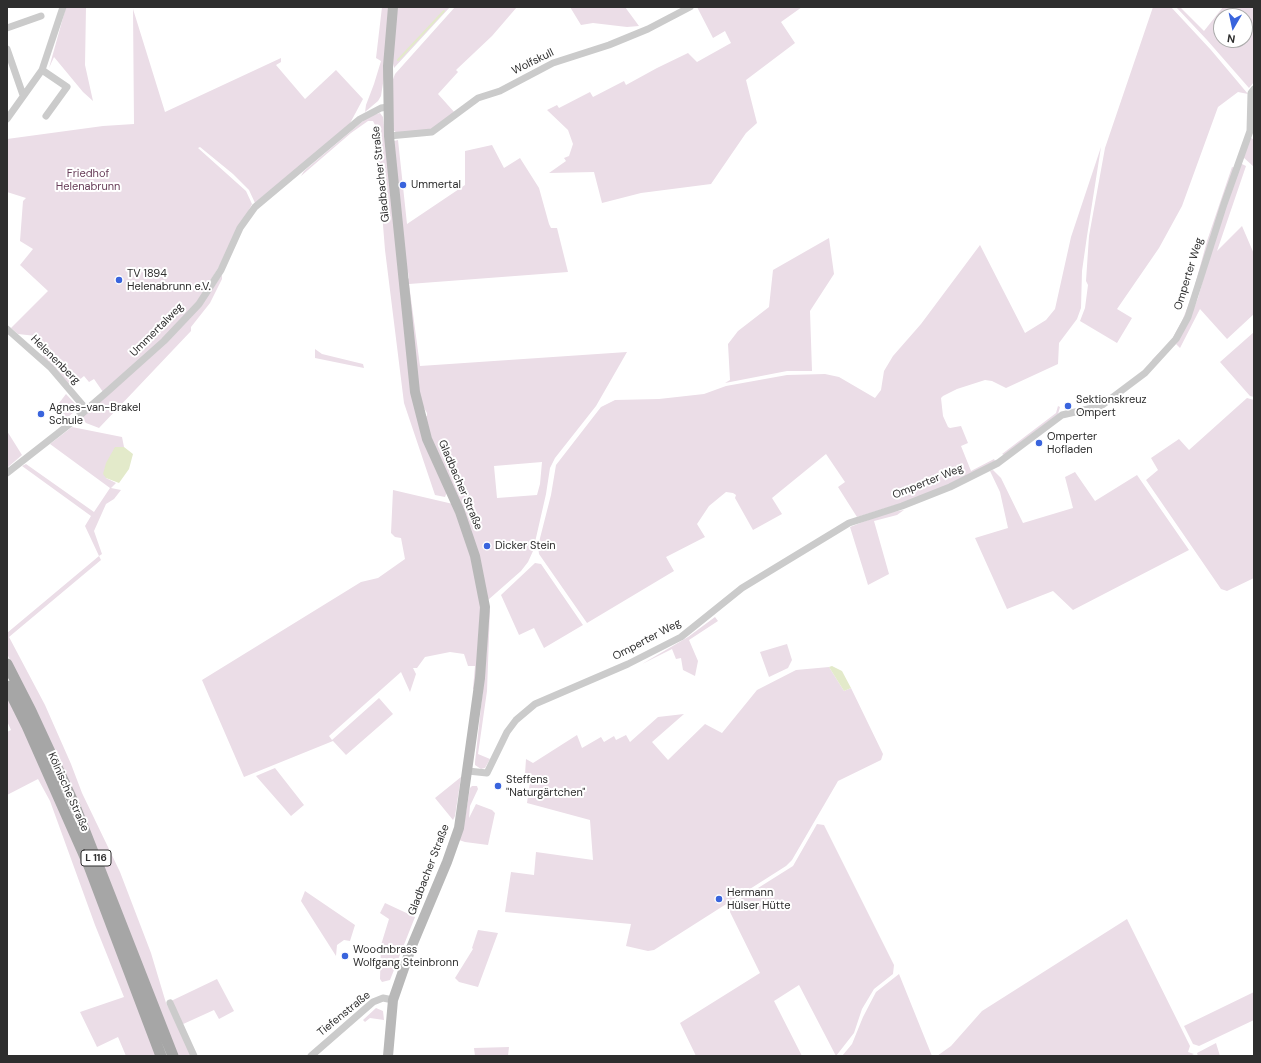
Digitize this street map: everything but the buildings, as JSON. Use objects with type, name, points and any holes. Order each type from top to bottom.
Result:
[{"type":"main road","name":"Gladbacher Straße","points":[[388,1056],[393,1000],[411,948],[459,828],[480,678],[485,607],[475,556],[460,512],[427,439],[415,392],[389,136],[388,66],[393,7]]},
{"type":"main road","name":"Kölnische Straße","points":[[7,664],[31,711],[75,806],[173,1056]]},
{"type":"main road","name":"Kölnische Straße","points":[[7,686],[27,726],[89,866],[161,1056]]},
{"type":"street","points":[[7,120],[23,95],[42,70],[63,7]]},
{"type":"street","name":"Wolfskull","points":[[389,136],[432,132],[478,98],[500,90],[553,63],[609,45],[648,29],[690,7]]},
{"type":"street","points":[[7,28],[41,16]]},
{"type":"street","points":[[7,49],[23,95]]},
{"type":"street","points":[[42,70],[67,87],[46,116]]},
{"type":"street","name":"Omperter Weg","points":[[468,771],[487,773],[507,732],[516,720],[535,704],[628,664],[681,637],[742,588],[849,523],[902,506],[998,463],[1062,415],[1101,406],[1145,373],[1176,339],[1188,317],[1215,229],[1250,131],[1251,93],[1254,89]]},
{"type":"street","name":"Ummertalweg","points":[[7,473],[71,423],[164,341],[199,304],[222,270],[240,228],[255,207],[360,118],[381,108],[388,107]]},
{"type":"street","name":"Helenenberg","points":[[7,329],[51,368],[86,409]]},
{"type":"street","name":"Tiefenstraße","points":[[311,1056],[373,1002],[382,998],[393,1000]]},
{"type":"street","points":[[170,1003],[194,1056]]},
{"type":"green space","points":[[66,7],[86,7],[85,65],[93,101],[83,92],[54,57],[49,68]]},
{"type":"green space","points":[[382,7],[389,7],[384,77],[381,96],[378,101],[365,112],[381,61],[376,58]]},
{"type":"green space","points":[[397,7],[450,7],[394,68],[392,60]]},
{"type":"green space","points":[[455,7],[517,7],[492,36],[456,70],[458,72],[438,94],[455,113],[434,129],[397,133],[393,130],[392,82],[395,74]]},
{"type":"green space","points":[[570,7],[625,7],[639,26],[627,27],[593,23],[581,25]]},
{"type":"green space","points":[[697,7],[802,7],[781,22],[795,43],[746,80],[757,123],[746,133],[711,184],[641,193],[602,203],[594,172],[549,173],[566,161],[564,158],[569,156],[573,144],[568,130],[547,110],[557,105],[559,108],[590,92],[593,97],[624,81],[626,85],[688,53],[697,62],[731,43],[725,31],[713,38]]},
{"type":"green space","points":[[1153,7],[1171,7],[1211,50],[1248,94],[1238,92],[1218,107],[1182,206],[1159,248],[1117,309],[1132,318],[1117,343],[1080,321],[1085,308],[1088,285],[1086,281],[1089,236],[1105,148]]},
{"type":"green space","points":[[1176,7],[1180,7],[1204,31],[1213,20],[1213,47]]},
{"type":"green space","points":[[1223,7],[1254,7],[1254,82],[1249,88],[1214,48],[1253,48],[1253,8],[1222,8]]},
{"type":"green space","name":"Friedhof Helenabrunn","points":[[133,9],[165,112],[281,58],[281,62],[276,65],[305,99],[336,70],[363,99],[348,127],[255,203],[249,190],[233,174],[200,147],[198,148],[246,191],[252,204],[225,257],[197,302],[143,359],[103,392],[94,379],[89,382],[84,376],[71,387],[43,357],[45,346],[42,341],[36,336],[18,334],[11,328],[48,291],[20,265],[33,249],[20,241],[23,201],[26,198],[7,192],[7,139],[103,126],[134,124]]},
{"type":"green space","points":[[380,113],[383,117],[409,369],[447,492],[445,497],[435,495],[404,403],[385,250],[375,125],[373,121],[368,121],[351,133],[301,176],[304,171],[369,116]]},
{"type":"green space","points":[[1250,137],[1254,140],[1254,167],[1243,157]]},
{"type":"green space","points":[[398,140],[407,224],[465,185],[465,151],[492,145],[504,168],[520,158],[539,188],[551,228],[557,228],[568,272],[409,284],[420,366],[627,352],[596,406],[555,458],[550,468],[546,494],[533,551],[528,562],[521,571],[488,600],[424,417],[427,416],[427,413],[422,405],[416,376],[407,280],[409,278],[408,272],[405,270],[394,141]],"holes":[[[542,462],[540,484],[537,495],[497,498],[494,466]]]},
{"type":"green space","points":[[1101,147],[1082,271],[1081,308],[1077,319],[1059,343],[1058,364],[1006,388],[992,381],[985,380],[957,389],[941,398],[943,416],[948,427],[961,426],[968,443],[961,446],[971,471],[994,459],[995,461],[950,484],[902,503],[857,517],[838,487],[845,482],[826,454],[772,498],[782,514],[753,530],[735,498],[736,495],[726,492],[709,506],[697,524],[705,537],[666,557],[674,571],[587,623],[539,554],[538,546],[551,495],[556,465],[601,407],[615,400],[659,399],[704,394],[726,386],[787,375],[825,374],[839,377],[875,398],[881,390],[884,371],[893,356],[921,324],[980,245],[1025,333],[1046,320],[1055,309],[1071,237]]},
{"type":"green space","points":[[1240,163],[1246,166],[1217,251],[1242,226],[1254,254],[1254,314],[1227,339],[1200,309],[1180,348],[1176,344],[1187,325],[1198,298],[1213,243]]},
{"type":"green space","points":[[1232,167],[1235,168],[1195,293],[1178,333],[1154,361],[1152,360],[1171,341],[1182,321],[1192,296],[1207,241]]},
{"type":"green space","points":[[829,238],[834,274],[810,311],[812,371],[787,371],[725,383],[730,380],[728,344],[738,331],[769,307],[773,270]]},
{"type":"green space","points":[[222,275],[222,279],[210,303],[191,327],[191,331],[99,428],[86,423],[82,418],[84,415],[199,308]]},
{"type":"green space","points":[[1254,332],[1254,397],[1250,396],[1220,362]]},
{"type":"green space","points":[[315,349],[322,354],[363,364],[364,368],[315,358]]},
{"type":"green space","points":[[66,394],[79,408],[63,421],[55,414],[56,407]]},
{"type":"green space","points":[[1247,398],[1254,400],[1254,578],[1227,591],[1221,589],[1146,480],[1158,470],[1151,458],[1179,439],[1189,450]]},
{"type":"green space","points":[[1058,406],[1060,407],[1058,414],[1004,455],[1002,454],[1056,413]]},
{"type":"green space","points":[[72,427],[122,437],[124,447],[116,447],[106,478],[116,483],[111,488],[121,490],[114,499],[106,504],[94,531],[102,554],[99,556],[85,526],[91,516],[22,466],[26,464],[94,512],[110,488],[50,444]]},
{"type":"green space","points":[[7,431],[22,455],[7,468]]},
{"type":"green space","points":[[993,470],[1001,478],[1023,523],[1073,508],[1065,477],[1075,472],[1095,501],[1137,475],[1189,550],[1073,610],[1053,591],[1007,609],[975,538],[1008,528],[1000,492],[990,471]]},
{"type":"green space","points":[[393,490],[453,504],[469,544],[482,614],[476,690],[473,689],[475,666],[468,666],[464,654],[450,652],[425,657],[417,668],[413,668],[416,674],[410,692],[414,701],[401,672],[329,736],[332,740],[379,698],[393,714],[346,755],[333,741],[244,777],[202,680],[361,582],[378,578],[405,559],[401,538],[395,537],[391,533]]},
{"type":"green space","points":[[904,510],[897,515],[874,521],[889,574],[868,585],[850,527],[886,513]]},
{"type":"green space","points":[[99,556],[101,560],[9,637],[45,705],[82,793],[120,872],[151,953],[166,1003],[193,1056],[178,1056],[37,712],[7,654],[7,633]]},
{"type":"green space","points":[[535,563],[541,564],[583,625],[544,648],[534,628],[519,635],[501,595]]},
{"type":"green space","points":[[490,609],[487,691],[478,754],[490,759],[485,768],[481,769],[475,765],[475,762],[486,661],[488,613]]},
{"type":"green space","points":[[715,617],[718,621],[689,640],[698,661],[695,676],[683,670],[681,658],[676,659],[672,649],[642,664],[688,637]]},
{"type":"green space","points":[[787,644],[792,660],[788,668],[769,677],[760,652]]},
{"type":"green space","points":[[829,667],[844,691],[851,688],[883,754],[881,760],[838,781],[792,860],[786,866],[654,950],[648,951],[626,946],[631,924],[505,912],[511,872],[534,875],[536,852],[593,860],[590,820],[527,803],[531,775],[525,774],[526,759],[533,763],[577,735],[582,748],[601,737],[604,742],[614,736],[616,740],[626,735],[630,742],[658,717],[684,714],[652,742],[668,760],[705,724],[722,733],[757,690],[796,670]]},
{"type":"green space","points":[[7,694],[70,832],[158,1056],[126,1056],[118,1037],[97,1047],[80,1012],[124,997],[95,925],[50,801],[38,779],[7,795],[7,732],[11,730],[7,721]]},
{"type":"green space","points":[[275,768],[304,805],[291,816],[256,776]]},
{"type":"green space","points":[[461,777],[455,816],[453,820],[435,798]]},
{"type":"green space","points":[[472,786],[477,786],[478,789],[470,806],[469,818],[476,804],[492,810],[495,813],[488,845],[459,840],[464,824],[470,788]]},
{"type":"green space","points":[[817,824],[824,825],[894,965],[893,974],[874,989],[862,1009],[854,1033],[836,1056],[799,985],[774,1001],[802,1056],[696,1056],[680,1023],[760,973],[730,912],[731,905],[793,866]]},
{"type":"green space","points":[[305,891],[355,925],[350,941],[344,940],[337,945],[336,956],[301,901]]},
{"type":"green space","points":[[385,903],[415,917],[390,980],[382,982],[380,979],[381,945],[389,919],[380,913]]},
{"type":"green space","points":[[1127,919],[1190,1046],[1188,1052],[1194,1054],[1190,1056],[937,1056],[951,1046],[982,1011]]},
{"type":"green space","points":[[478,930],[498,933],[478,987],[459,982],[455,978],[473,949],[472,948]]},
{"type":"green space","points":[[899,974],[932,1056],[842,1056],[852,1044],[863,1017],[876,992]]},
{"type":"green space","points":[[217,979],[234,1011],[219,1019],[214,1010],[181,1025],[171,1001]]},
{"type":"green space","points":[[1254,992],[1254,1020],[1199,1046],[1193,1044],[1184,1026]]},
{"type":"green space","points":[[376,1008],[383,1011],[384,1020],[370,1018],[365,1022],[363,1020]]},
{"type":"green space","points":[[1216,1043],[1220,1056],[1198,1056],[1197,1053]]},
{"type":"green space","points":[[509,1047],[508,1056],[475,1056],[474,1048]]},
{"type":"shaded area","points":[[115,447],[124,447],[133,454],[129,469],[119,483],[106,478],[103,474],[106,463]]},
{"type":"shaded area","points":[[832,666],[842,671],[851,688],[844,691],[829,667]]},
{"type":"waterway","points":[[398,60],[444,11]]},
{"type":"place","name":"Ummertal","points":[[403,185]]},
{"type":"place","name":"TV 1894 Helenabrunn e.V.","points":[[119,280]]},
{"type":"place","name":"Sektionskreuz Ompert","points":[[1068,406]]},
{"type":"place","name":"Agnes-van-Brakel Schule","points":[[41,414]]},
{"type":"place","name":"Omperter Hofladen","points":[[1039,443]]},
{"type":"place","name":"Dicker Stein","points":[[487,546]]},
{"type":"place","name":"Steffens \"Naturgärtchen\"","points":[[498,786]]},
{"type":"place","name":"Hermann Hülser Hütte","points":[[719,899]]},
{"type":"place","name":"Woodnbrass Wolfgang Steinbronn","points":[[345,956]]}]
